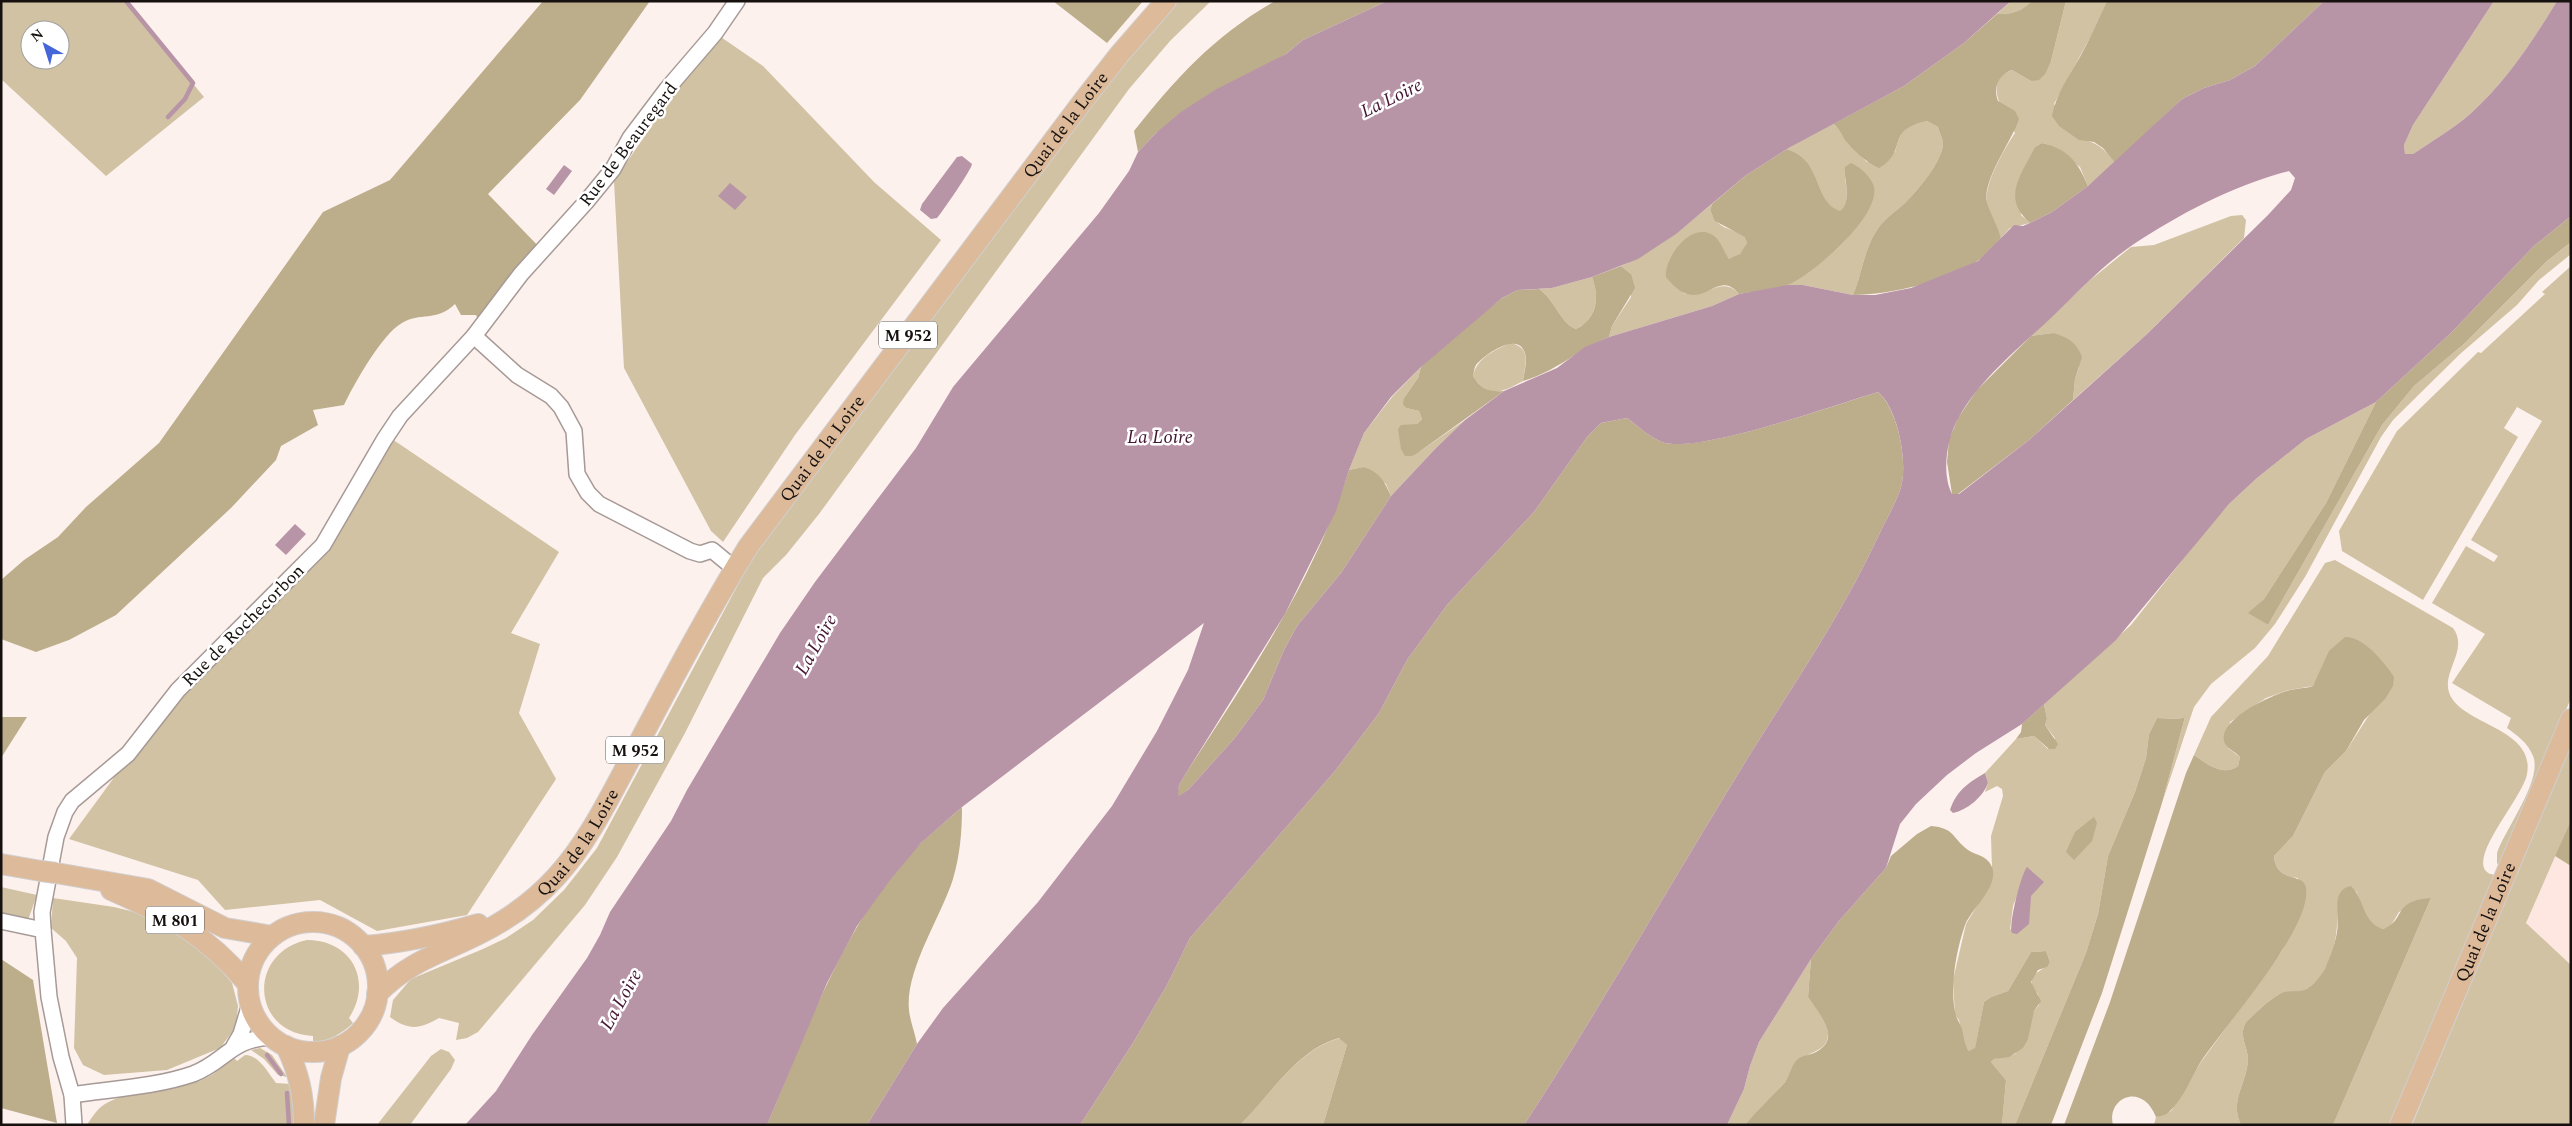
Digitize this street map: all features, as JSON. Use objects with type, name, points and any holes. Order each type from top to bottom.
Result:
[{"type":"main road","name":"Quai de la Loire","points":[[512,914],[555,878],[591,829],[705,619],[748,547],[1083,102],[1119,55],[1166,1]]},
{"type":"main road","name":"Quai de la Loire","points":[[2400,1125],[2571,719]]},
{"type":"main road","name":"M 801","points":[[1,864],[148,889],[225,928],[272,936]]},
{"type":"main road","name":"M 801","points":[[86,879],[154,909],[193,931],[218,951],[248,984]]},
{"type":"main road","name":"M 952","points":[[363,946],[424,938],[512,914]]},
{"type":"main road","name":"M 952","points":[[377,994],[415,963],[479,934],[512,914]]},
{"type":"main road","points":[[279,1042],[304,1051],[323,1051],[340,1046],[363,1028],[371,1016],[377,994],[377,977],[372,960],[363,946],[348,932],[330,924],[317,923],[290,926],[272,936],[260,949],[251,966],[248,984],[250,1004],[258,1022],[279,1042],[299,1078],[304,1100],[304,1125]]},
{"type":"main road","points":[[324,1125],[331,1078],[340,1046]]},
{"type":"street","name":"Rue de Beauregard","points":[[477,333],[521,274],[613,169],[630,138],[667,89],[715,33],[737,1]]},
{"type":"street","points":[[477,333],[517,375],[551,396],[561,407],[574,431],[577,474],[588,492],[599,504],[690,551],[700,554],[712,550],[735,569]]},
{"type":"street","name":"Rue de Rochecorbon","points":[[74,1125],[72,1095],[61,1058],[49,996],[42,912],[54,847],[65,812],[72,801],[128,754],[178,690],[322,545],[336,526],[384,440],[400,416],[477,333]]},
{"type":"street","points":[[1,921],[43,930]]},
{"type":"street","points":[[234,1046],[241,1034],[250,1004]]},
{"type":"street","points":[[72,1095],[126,1088],[194,1074],[234,1046],[258,1038],[279,1042]]},
{"type":"shaded area","points":[[1,1],[124,1],[204,97],[106,176],[1,79]]},
{"type":"shaded area","points":[[543,1],[650,1],[580,100],[488,194],[543,251],[482,328],[476,315],[461,315],[455,304],[442,313],[415,318],[402,323],[377,348],[344,405],[313,410],[318,425],[281,446],[276,460],[231,508],[116,615],[69,640],[36,652],[1,639],[1,580],[24,560],[58,537],[86,507],[159,443],[323,212],[390,180]]},
{"type":"shaded area","points":[[1053,1],[1143,1],[1107,43]]},
{"type":"shaded area","points":[[1177,1],[1211,1],[1170,41],[1129,89],[819,514],[786,555],[763,578],[685,733],[617,857],[585,905],[478,1032],[467,1038],[456,1040],[459,1023],[439,1018],[414,1027],[403,1025],[390,1017],[393,1000],[411,979],[506,938],[533,920],[564,890],[597,848],[755,553],[1115,73]]},
{"type":"shaded area","points":[[1275,1],[1387,1],[1303,40],[1286,54],[1156,133],[1138,152],[1134,131],[1165,93],[1215,43],[1253,14]]},
{"type":"shaded area","points":[[2011,1],[2032,1],[2016,12],[1997,14]]},
{"type":"shaded area","points":[[2032,1],[2066,1],[2051,61],[2045,74],[2039,80],[2031,81],[2012,70],[2003,75],[1998,82],[1996,91],[1998,101],[2015,111],[2019,119],[1993,172],[1987,193],[1988,206],[2001,238],[1982,258],[1966,268],[1951,274],[1901,289],[1853,295],[1866,253],[1877,230],[1883,222],[1905,203],[1929,175],[1939,157],[1943,142],[1938,127],[1927,121],[1914,125],[1901,135],[1893,155],[1879,168],[1869,163],[1856,152],[1833,124],[1904,86],[1964,43],[1997,14],[2016,12]]},
{"type":"shaded area","points":[[2066,1],[2107,1],[2093,32],[2054,104],[2079,139],[2100,146],[2115,163],[2088,186],[2080,167],[2049,145],[2042,143],[2035,147],[2021,215],[2030,223],[2010,228],[2001,238],[1988,206],[1987,194],[1996,166],[2015,133],[2001,108],[1997,90],[1998,82],[2003,75],[2012,70],[2031,81],[2051,61]]},
{"type":"shaded area","points":[[2107,1],[2324,1],[2255,66],[2230,80],[2204,88],[2182,99],[2115,163],[2103,148],[2094,142],[2079,140],[2059,126],[2052,116],[2067,78],[2084,50]]},
{"type":"shaded area","points":[[2494,1],[2557,1],[2518,61],[2483,102],[2442,135],[2413,154],[2405,154],[2404,145],[2413,125]]},
{"type":"shaded area","points":[[715,33],[763,66],[874,182],[941,240],[795,435],[723,542],[711,531],[624,368],[614,181]]},
{"type":"shaded area","points":[[1927,121],[1938,127],[1942,138],[1942,149],[1939,157],[1929,175],[1916,191],[1877,230],[1866,253],[1853,295],[1803,285],[1788,285],[1837,249],[1860,221],[1845,176],[1846,200],[1840,212],[1833,208],[1824,197],[1807,162],[1798,154],[1787,149],[1833,124],[1867,162],[1895,152],[1899,139],[1908,127]]},
{"type":"shaded area","points":[[2042,143],[2059,149],[2071,158],[2076,163],[2088,186],[2052,212],[2030,223],[2021,213],[2017,204],[2016,186],[2035,147]]},
{"type":"shaded area","points":[[1787,149],[1798,154],[1807,162],[1828,203],[1840,211],[1844,207],[1847,197],[1845,167],[1851,163],[1868,176],[1874,187],[1873,199],[1867,213],[1856,228],[1828,257],[1788,285],[1770,290],[1739,294],[1730,287],[1723,285],[1699,295],[1689,295],[1678,289],[1666,277],[1666,270],[1669,261],[1680,245],[1694,234],[1703,232],[1714,236],[1729,259],[1740,254],[1747,243],[1745,237],[1715,221],[1710,210],[1712,204],[1745,176]]},
{"type":"shaded area","points":[[1712,204],[1710,210],[1717,222],[1725,228],[1746,237],[1747,243],[1738,256],[1729,259],[1724,253],[1683,293],[1699,293],[1726,286],[1739,294],[1712,306],[1609,337],[1612,326],[1631,297],[1631,274],[1621,266],[1658,246]]},
{"type":"shaded area","points":[[2242,215],[2246,220],[2244,238],[2146,335],[2073,400],[2075,379],[2079,367],[2053,333],[2031,336],[2089,281],[2131,247],[2154,245],[2231,216]]},
{"type":"shaded area","points":[[2571,216],[2571,242],[2547,261],[2465,343],[2414,386],[2382,425],[2268,625],[2248,613],[2264,599],[2326,503],[2376,402],[2451,333],[2534,246]]},
{"type":"shaded area","points":[[2571,242],[2571,254],[2539,280],[2517,305],[2460,354],[2393,420],[2381,437],[2305,577],[2275,624],[2255,648],[2211,684],[2194,707],[2162,803],[2185,717],[2178,719],[2157,718],[2149,734],[2146,758],[2135,792],[2108,856],[2098,914],[2086,953],[2015,1125],[2002,1125],[2006,1080],[1991,1062],[1994,1059],[2015,1054],[2034,1011],[2039,1005],[2038,994],[2032,988],[2033,978],[2050,962],[2046,951],[2031,952],[2008,991],[1991,997],[1984,1002],[1975,1049],[1969,1051],[1964,1044],[1959,1020],[1955,1015],[1953,980],[1966,924],[1983,896],[1992,868],[1991,836],[2003,796],[2002,789],[1997,786],[1985,792],[1988,783],[1985,773],[2016,739],[2034,736],[2048,749],[2055,738],[2045,725],[2047,719],[2044,704],[2131,625],[2229,504],[2257,478],[2306,439],[2376,402],[2326,503],[2264,599],[2249,613],[2268,625],[2382,425],[2414,386],[2465,343],[2547,261]],"holes":[[[2042,884],[2033,892],[2010,930],[2013,906],[2019,891]]]},
{"type":"shaded area","points":[[1621,266],[1631,274],[1635,288],[1612,326],[1609,337],[1546,372],[1523,381],[1526,361],[1525,353],[1519,345],[1506,345],[1485,356],[1476,365],[1473,376],[1486,389],[1504,391],[1419,452],[1412,456],[1405,456],[1401,449],[1398,429],[1401,425],[1417,424],[1422,419],[1419,411],[1406,408],[1403,404],[1404,398],[1418,378],[1421,367],[1447,342],[1502,298],[1518,290],[1539,289],[1566,322],[1576,329],[1588,319],[1595,307],[1596,292],[1592,277]]},
{"type":"shaded area","points":[[2571,266],[2571,698],[2499,866],[2497,863],[2497,853],[2533,778],[2535,766],[2533,756],[2519,737],[2507,728],[2511,718],[2452,683],[2485,634],[2432,603],[2466,546],[2494,562],[2498,556],[2471,540],[2542,421],[2517,407],[2504,428],[2518,437],[2423,600],[2342,551],[2339,531],[2397,431],[2478,352],[2481,353],[2545,294],[2542,292]]},
{"type":"shaded area","points":[[1592,277],[1596,292],[1595,307],[1588,319],[1576,329],[1566,322],[1539,289],[1552,288]]},
{"type":"shaded area","points":[[2053,333],[2071,341],[2082,357],[2075,379],[2073,400],[2029,440],[1958,494],[1952,494],[1947,462],[1949,440],[1958,418],[1977,390],[2031,336]]},
{"type":"shaded area","points":[[1510,343],[1522,348],[1524,352],[1526,363],[1523,381],[1496,392],[1490,391],[1478,384],[1473,376],[1478,364],[1492,352]]},
{"type":"shaded area","points":[[1421,367],[1418,378],[1404,398],[1406,408],[1419,411],[1422,419],[1417,424],[1419,452],[1465,420],[1391,496],[1386,484],[1363,467],[1349,470],[1364,433],[1392,397]]},
{"type":"shaded area","points":[[1878,392],[1885,400],[1896,423],[1902,451],[1903,477],[1893,506],[1864,566],[1817,648],[1749,756],[1582,1034],[1524,1125],[1323,1125],[1347,1045],[1339,1038],[1310,1052],[1297,1063],[1240,1125],[1080,1125],[1133,1043],[1167,985],[1190,938],[1335,771],[1379,713],[1407,660],[1447,605],[1534,512],[1587,437],[1601,423],[1627,418],[1657,440],[1679,444],[1734,435],[1801,417]]},
{"type":"shaded area","points":[[392,439],[559,552],[511,633],[540,644],[519,713],[556,779],[467,915],[377,931],[320,900],[225,910],[198,880],[69,839],[165,708],[341,529]]},
{"type":"shaded area","points":[[1363,467],[1381,478],[1391,496],[1341,573],[1297,626],[1284,650],[1263,700],[1234,739],[1188,790],[1177,797],[1179,785],[1257,662],[1299,588],[1335,510],[1349,470]]},
{"type":"shaded area","points":[[2335,560],[2453,628],[2458,646],[2448,682],[2453,700],[2462,709],[2512,739],[2521,748],[2527,760],[2527,774],[2524,784],[2492,837],[2483,861],[2485,870],[2495,875],[2391,1125],[2333,1125],[2431,898],[2399,912],[2390,927],[2383,929],[2377,927],[2369,919],[2356,891],[2337,905],[2335,941],[2328,964],[2322,975],[2304,990],[2278,995],[2265,1004],[2246,1022],[2243,1036],[2248,1060],[2237,1108],[2241,1125],[2154,1125],[2156,1117],[2171,1111],[2201,1062],[2282,951],[2296,923],[2298,878],[2285,875],[2276,866],[2274,856],[2293,836],[2325,772],[2346,751],[2371,712],[2321,672],[2313,686],[2289,690],[2266,698],[2230,722],[2228,748],[2240,757],[2238,766],[2232,769],[2221,770],[2194,755],[2211,717],[2268,656],[2325,563]]},
{"type":"shaded area","points":[[2345,637],[2359,641],[2373,651],[2394,677],[2393,686],[2385,699],[2364,720],[2346,751],[2325,772],[2293,836],[2274,856],[2280,871],[2300,880],[2306,888],[2304,906],[2281,952],[2200,1063],[2175,1106],[2168,1112],[2156,1117],[2150,1106],[2142,1099],[2127,1097],[2115,1107],[2112,1115],[2113,1125],[2064,1125],[2110,1002],[2186,773],[2194,755],[2221,770],[2232,769],[2238,766],[2240,757],[2224,741],[2229,725],[2237,717],[2258,703],[2290,690],[2313,686],[2329,651]]},
{"type":"shaded area","points":[[2044,704],[2047,719],[2045,725],[2058,744],[2055,749],[2049,749],[2034,736],[2016,739],[2021,732],[2022,724]]},
{"type":"shaded area","points":[[1,717],[27,717],[1,758]]},
{"type":"shaded area","points":[[2185,717],[2162,803],[2102,993],[2051,1125],[2015,1125],[2086,953],[2098,914],[2108,856],[2135,792],[2146,758],[2149,734],[2157,718],[2178,719]]},
{"type":"shaded area","points":[[2571,744],[2571,820],[2526,923],[2571,965],[2571,1125],[2412,1125]]},
{"type":"shaded area","points":[[962,807],[960,843],[953,879],[912,978],[909,1010],[917,1044],[867,1125],[767,1125],[831,975],[872,903],[895,871],[922,842]]},
{"type":"shaded area","points":[[2094,817],[2097,823],[2092,841],[2074,860],[2066,852],[2075,832]]},
{"type":"shaded area","points":[[2571,820],[2571,866],[2555,856]]},
{"type":"shaded area","points":[[1931,826],[1949,831],[1963,846],[1987,860],[1992,867],[1992,882],[1965,925],[1955,968],[1953,991],[1955,1012],[1969,1051],[1975,1048],[1984,1002],[1991,997],[2008,991],[2031,952],[2046,951],[2050,962],[2047,967],[2038,970],[2031,982],[2041,1001],[2034,1011],[2028,1039],[2023,1048],[2009,1057],[1994,1059],[1991,1062],[2006,1080],[2002,1125],[1745,1125],[1785,1082],[1798,1059],[1816,1052],[1828,1040],[1826,1025],[1808,997],[1811,959],[1839,921],[1886,868],[1891,856],[1917,834]]},
{"type":"shaded area","points":[[2555,856],[2571,866],[2571,965],[2526,923]]},
{"type":"shaded area","points":[[2351,886],[2356,892],[2367,916],[2376,926],[2383,929],[2395,921],[2401,911],[2410,903],[2431,898],[2333,1125],[2241,1125],[2237,1108],[2248,1060],[2243,1036],[2246,1022],[2265,1004],[2281,993],[2304,990],[2311,986],[2320,976],[2325,969],[2334,946],[2338,926],[2338,898],[2344,889]]},
{"type":"shaded area","points":[[1,887],[37,895],[28,920],[1,914]]},
{"type":"shaded area","points":[[53,898],[114,907],[147,915],[177,933],[212,960],[232,983],[238,1006],[236,1027],[220,1048],[167,1070],[104,1075],[83,1065],[74,1048],[77,958],[66,941],[51,928]]},
{"type":"shaded area","points":[[307,940],[323,942],[336,947],[346,955],[354,965],[358,977],[359,990],[356,1004],[349,1018],[353,1023],[335,1036],[313,1042],[313,1036],[292,1032],[277,1022],[268,1008],[264,992],[266,975],[274,960],[287,948]]},
{"type":"shaded area","points":[[1,959],[33,980],[57,1123],[1,1108]]},
{"type":"shaded area","points":[[1811,959],[1808,997],[1826,1022],[1828,1033],[1824,1046],[1799,1062],[1784,1083],[1745,1125],[1727,1125],[1744,1089],[1759,1042]]},
{"type":"shaded area","points":[[1340,1038],[1347,1045],[1323,1125],[1240,1125],[1297,1063],[1310,1052]]},
{"type":"shaded area","points":[[260,1048],[272,1055],[287,1077],[278,1075],[264,1059],[251,1050]]},
{"type":"shaded area","points":[[441,1049],[449,1052],[455,1060],[451,1069],[410,1125],[377,1125],[431,1056]]},
{"type":"shaded area","points":[[245,1055],[259,1061],[276,1083],[291,1084],[295,1125],[87,1125],[100,1108],[114,1100],[137,1093],[200,1081],[212,1075],[234,1058],[237,1061]]},
{"type":"water","name":"La Loire","points":[[1387,1],[2011,1],[1964,43],[1904,86],[1787,149],[1745,176],[1676,234],[1638,259],[1592,277],[1552,288],[1518,290],[1502,298],[1421,367],[1391,397],[1364,433],[1349,470],[1336,511],[1285,614],[1179,785],[1178,796],[1188,790],[1234,739],[1263,700],[1284,650],[1297,626],[1341,573],[1391,496],[1465,420],[1504,391],[1557,368],[1585,347],[1609,337],[1712,306],[1739,294],[1788,285],[1803,285],[1853,295],[1875,295],[1911,288],[1978,261],[2014,225],[2023,226],[2052,212],[2088,186],[2182,99],[2204,88],[2230,80],[2255,66],[2324,1],[2494,1],[2413,125],[2404,145],[2405,154],[2413,154],[2457,125],[2483,102],[2518,61],[2557,1],[2571,1],[2571,216],[2534,246],[2451,333],[2376,402],[2306,439],[2257,478],[2229,504],[2116,640],[2022,724],[1976,753],[1947,775],[1916,804],[1900,824],[1886,868],[1839,921],[1811,959],[1759,1042],[1744,1089],[1727,1125],[1524,1125],[1582,1034],[1749,756],[1817,648],[1864,566],[1893,506],[1903,477],[1902,451],[1900,436],[1891,410],[1878,392],[1801,417],[1734,435],[1679,444],[1657,440],[1627,418],[1601,423],[1587,437],[1534,512],[1447,605],[1407,660],[1379,713],[1335,771],[1190,938],[1167,985],[1133,1043],[1080,1125],[867,1125],[917,1044],[943,1008],[1038,902],[1112,806],[1157,731],[1188,670],[1204,623],[962,807],[921,843],[890,880],[857,926],[827,983],[767,1125],[465,1125],[496,1091],[532,1035],[587,958],[610,912],[671,821],[687,790],[780,633],[815,582],[916,448],[953,387],[1099,213],[1129,171],[1138,152],[1156,133],[1181,112],[1215,90],[1286,54],[1303,40]],"holes":[[[2289,171],[2295,178],[2291,190],[2268,215],[2146,335],[2029,440],[1959,494],[1952,494],[1947,476],[1947,455],[1955,425],[1968,403],[1989,376],[2090,280],[2131,246],[2168,223],[2227,192]]]},
{"type":"water","points":[[962,156],[972,164],[971,168],[937,218],[931,219],[920,210],[922,204],[957,157]]},
{"type":"water","points":[[564,165],[572,171],[554,195],[546,189]]},
{"type":"water","points":[[730,183],[747,197],[735,210],[718,196]]},
{"type":"water","points":[[295,524],[306,534],[286,555],[275,545]]},
{"type":"water","points":[[1985,773],[1988,783],[1978,798],[1969,806],[1953,813],[1950,810],[1959,792]]},
{"type":"water","points":[[2027,867],[2044,882],[2031,896],[2029,924],[2017,934],[2012,933],[2011,928],[2013,911]]},
{"type":"waterway","points":[[126,1],[193,83],[185,99],[168,117]]},
{"type":"waterway","points":[[267,1055],[281,1074]]},
{"type":"waterway","points":[[287,1093],[289,1125]]}]
